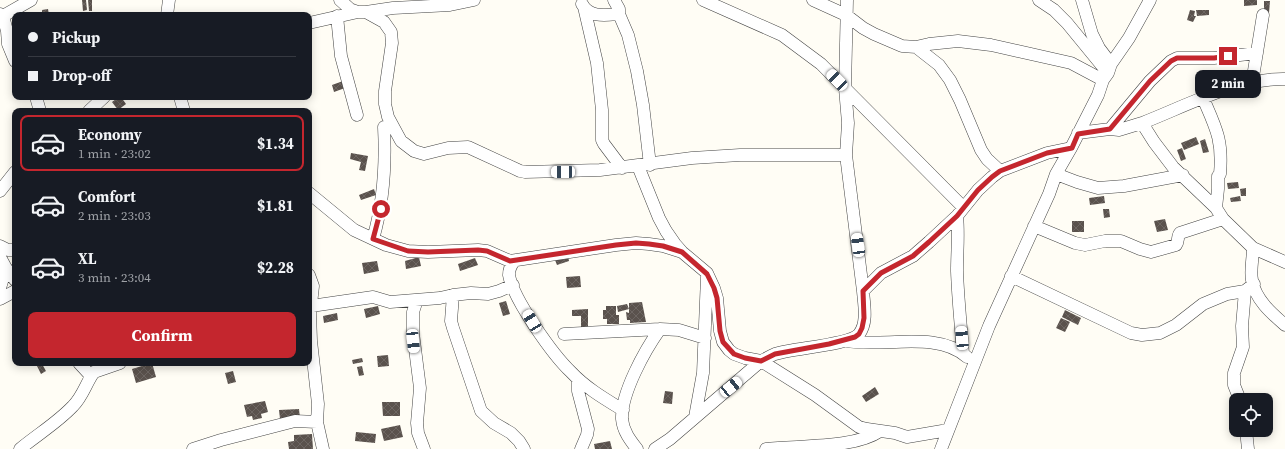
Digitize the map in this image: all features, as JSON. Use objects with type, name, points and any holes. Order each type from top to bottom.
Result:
[{"type":"street","points":[[12,54],[8,44],[7,31],[1,15],[30,0]]},
{"type":"street","points":[[167,12],[169,0]]},
{"type":"street","points":[[340,0],[350,9],[362,12],[384,22],[391,32],[392,44],[385,91],[385,104],[388,117],[401,140],[414,151],[427,154],[448,148],[468,146],[525,172],[576,172],[622,168],[692,158],[740,155],[846,154]]},
{"type":"street","points":[[312,23],[337,16],[362,12],[393,8],[450,5],[474,0]]},
{"type":"street","points":[[614,0],[619,9],[619,14],[628,35],[637,71],[643,105],[644,165],[659,218],[675,244],[707,274],[717,298],[720,331],[723,342],[734,354],[761,361],[815,395],[859,427],[912,437],[948,430]]},
{"type":"street","points":[[703,0],[782,35],[821,64],[960,212],[957,270],[963,354]]},
{"type":"street","points":[[813,0],[846,15],[863,28],[874,34],[902,46],[916,47],[958,41],[991,45],[1107,73]]},
{"type":"street","points":[[655,449],[668,444],[695,417],[761,361],[775,354],[855,337],[859,334],[862,328],[864,318],[863,291],[846,154],[848,123],[845,88],[846,0]]},
{"type":"street","points":[[1039,0],[1054,10],[1067,23],[1107,73]]},
{"type":"street","points":[[1082,0],[1092,34],[1099,48],[1107,73]]},
{"type":"street","points":[[941,449],[988,326],[1056,174],[1072,148],[1107,73],[1150,0]]},
{"type":"street","points":[[582,3],[597,63],[602,110],[602,140],[622,168]]},
{"type":"street","points":[[582,3],[589,11],[597,15],[619,14]]},
{"type":"street","points":[[1252,83],[1263,15]]},
{"type":"street","points":[[337,16],[341,56],[357,115]]},
{"type":"street","points":[[916,47],[939,65],[950,80],[981,150],[987,159],[1000,171]]},
{"type":"street","points":[[1110,129],[1150,81],[1171,61],[1177,58],[1214,58],[1257,53]]},
{"type":"street","points":[[1078,134],[1110,129],[1119,130],[1142,123],[1222,91],[1264,80],[1285,79]]},
{"type":"street","points":[[1203,98],[1217,130],[1222,153],[1220,174],[1218,176],[1216,208]]},
{"type":"street","points":[[92,108],[101,100]]},
{"type":"street","points":[[1142,123],[1173,167],[1216,208],[1224,219],[1253,248],[1285,262]]},
{"type":"street","points":[[373,239],[379,217],[384,185],[384,127]]},
{"type":"street","points":[[863,291],[881,273],[913,256],[960,212],[982,186],[1000,171],[1047,153],[1072,148]]},
{"type":"street","points":[[1056,174],[1098,188],[1124,186],[1183,175]]},
{"type":"street","points":[[0,191],[12,176]]},
{"type":"street","points":[[312,197],[348,227],[373,239],[408,251],[428,252],[478,250],[487,251],[514,261],[636,243],[663,246],[682,252]]},
{"type":"street","points":[[1034,226],[1075,243],[1085,245],[1105,241],[1121,241],[1151,252],[1176,245],[1178,243],[1178,235],[1180,233],[1224,219]]},
{"type":"street","points":[[0,246],[8,250],[12,250]]},
{"type":"street","points":[[1237,393],[1234,384],[1234,373],[1243,347],[1242,326],[1252,281],[1253,248]]},
{"type":"street","points":[[0,257],[12,276]]},
{"type":"street","points":[[514,261],[510,269],[513,285],[527,313],[545,341],[561,362],[578,379],[597,394],[623,410]]},
{"type":"street","points":[[0,288],[6,268]]},
{"type":"street","points":[[695,417],[703,373],[707,274]]},
{"type":"street","points":[[1011,276],[1131,333],[1142,335],[1154,335],[1168,330],[1203,304],[1250,287]]},
{"type":"street","points":[[312,283],[312,294]]},
{"type":"street","points":[[312,311],[372,297],[390,302],[440,298],[471,293],[488,294],[513,285]]},
{"type":"street","points":[[1250,287],[1267,309],[1285,325]]},
{"type":"street","points":[[0,299],[12,293]]},
{"type":"street","points":[[453,295],[451,321],[452,328],[481,411],[494,423],[512,433],[524,449]]},
{"type":"street","points":[[417,300],[414,312],[413,333],[420,388],[417,423],[418,433],[424,449]]},
{"type":"street","points":[[564,334],[660,329],[679,330],[705,338]]},
{"type":"street","points":[[637,449],[624,430],[622,419],[624,397],[648,347],[660,329]]},
{"type":"street","points":[[844,340],[851,342],[932,343],[954,349],[974,363]]},
{"type":"street","points":[[312,350],[318,404],[317,422],[323,449]]},
{"type":"street","points":[[82,366],[91,376]]},
{"type":"street","points":[[20,449],[50,428],[74,406],[84,391],[91,376],[98,370],[111,366]]},
{"type":"street","points":[[578,379],[578,391],[588,429],[581,449]]},
{"type":"street","points":[[193,449],[221,440],[295,421],[317,422]]},
{"type":"street","points":[[766,449],[864,440],[872,437],[880,431]]},
{"type":"street","points":[[1247,437],[1248,449]]},
{"type":"building","points":[[82,0],[86,0],[87,10],[83,11]]},
{"type":"building","points":[[88,0],[92,0],[92,11],[89,11]]},
{"type":"building","points":[[1244,0],[1257,0],[1257,5],[1244,6]]},
{"type":"building","points":[[1264,1],[1270,1],[1269,13],[1264,13]]},
{"type":"building","points":[[48,9],[48,12],[42,12],[42,10]]},
{"type":"building","points":[[1190,10],[1195,11],[1194,16],[1196,16],[1193,22],[1187,20]]},
{"type":"building","points":[[1196,10],[1209,10],[1209,15],[1197,16]]},
{"type":"building","points":[[343,81],[345,88],[334,92],[332,85]]},
{"type":"building","points":[[115,100],[123,100],[126,104],[121,108],[116,108],[112,102]]},
{"type":"building","points":[[1196,137],[1199,144],[1184,150],[1181,143]]},
{"type":"building","points":[[1205,139],[1209,152],[1203,153],[1200,141]]},
{"type":"building","points":[[1182,148],[1186,159],[1181,161],[1177,150]]},
{"type":"building","points":[[351,153],[368,156],[365,171],[359,170],[361,162],[350,159]]},
{"type":"building","points":[[1238,182],[1239,188],[1228,189],[1227,183]]},
{"type":"building","points":[[1246,188],[1246,196],[1241,196],[1240,189]]},
{"type":"building","points":[[374,189],[376,195],[361,200],[359,195]]},
{"type":"building","points":[[1104,196],[1105,203],[1090,205],[1089,198]]},
{"type":"building","points":[[1240,196],[1241,201],[1231,202],[1230,198]]},
{"type":"building","points":[[1103,209],[1109,209],[1110,217],[1104,218]]},
{"type":"building","points":[[1165,219],[1168,230],[1157,232],[1154,221]]},
{"type":"building","points":[[1072,221],[1084,221],[1084,232],[1072,232]]},
{"type":"building","points":[[568,256],[569,261],[557,265],[555,260]]},
{"type":"building","points":[[419,257],[421,266],[406,269],[405,261]]},
{"type":"building","points":[[475,258],[478,265],[460,271],[458,264]]},
{"type":"building","points":[[377,261],[379,271],[364,274],[362,263]]},
{"type":"building","points":[[580,276],[581,287],[567,288],[566,277]]},
{"type":"building","points":[[506,301],[510,314],[503,316],[499,303]]},
{"type":"building","points":[[642,302],[646,322],[630,323],[630,320],[627,320],[626,312],[629,313],[629,303]]},
{"type":"building","points":[[627,304],[629,309],[618,312],[617,306]]},
{"type":"building","points":[[378,306],[380,314],[366,318],[364,309]]},
{"type":"building","points":[[606,306],[616,306],[616,315],[619,315],[619,324],[607,324],[607,319],[603,319],[603,310],[606,310]]},
{"type":"building","points":[[588,309],[588,329],[581,329],[581,316],[572,316],[572,310]]},
{"type":"building","points":[[1065,310],[1081,318],[1078,325],[1062,317]]},
{"type":"building","points":[[337,313],[338,320],[324,323],[323,316]]},
{"type":"building","points":[[1061,318],[1070,322],[1065,332],[1056,328]]},
{"type":"building","points":[[388,355],[389,366],[378,367],[377,356]]},
{"type":"building","points":[[362,358],[363,362],[353,364],[352,360]]},
{"type":"building","points":[[37,366],[43,366],[46,371],[41,374]]},
{"type":"building","points":[[142,366],[153,366],[156,377],[136,383],[132,369]]},
{"type":"building","points":[[362,366],[364,375],[359,376],[357,367]]},
{"type":"building","points":[[233,371],[236,382],[228,384],[225,373]]},
{"type":"building","points":[[875,387],[879,394],[866,402],[862,396]]},
{"type":"building","points":[[665,391],[673,392],[672,404],[663,403]]},
{"type":"building","points":[[265,401],[268,412],[261,414],[262,418],[253,420],[252,416],[247,417],[244,405]]},
{"type":"building","points":[[382,402],[400,402],[400,416],[383,416]]},
{"type":"building","points":[[299,409],[300,418],[280,419],[279,410]]},
{"type":"building","points":[[400,425],[403,437],[384,441],[381,429]]},
{"type":"building","points":[[356,432],[376,434],[375,443],[355,441]]},
{"type":"building","points":[[312,434],[313,449],[289,449],[288,442],[294,441],[294,435]]},
{"type":"building","points":[[610,441],[612,449],[595,449],[594,444]]},
{"type":"route","points":[[381,209],[373,239],[398,249],[408,251],[428,252],[478,250],[487,251],[510,261],[636,243],[663,246],[682,252],[707,274],[714,288],[717,298],[720,331],[723,342],[734,354],[761,361],[775,354],[829,344],[855,337],[859,334],[862,328],[864,318],[863,291],[881,273],[913,256],[929,242],[957,216],[978,190],[992,177],[1000,171],[1024,161],[1047,153],[1072,148],[1078,134],[1110,129],[1150,81],[1171,61],[1177,58],[1214,58],[1228,56]]}]
